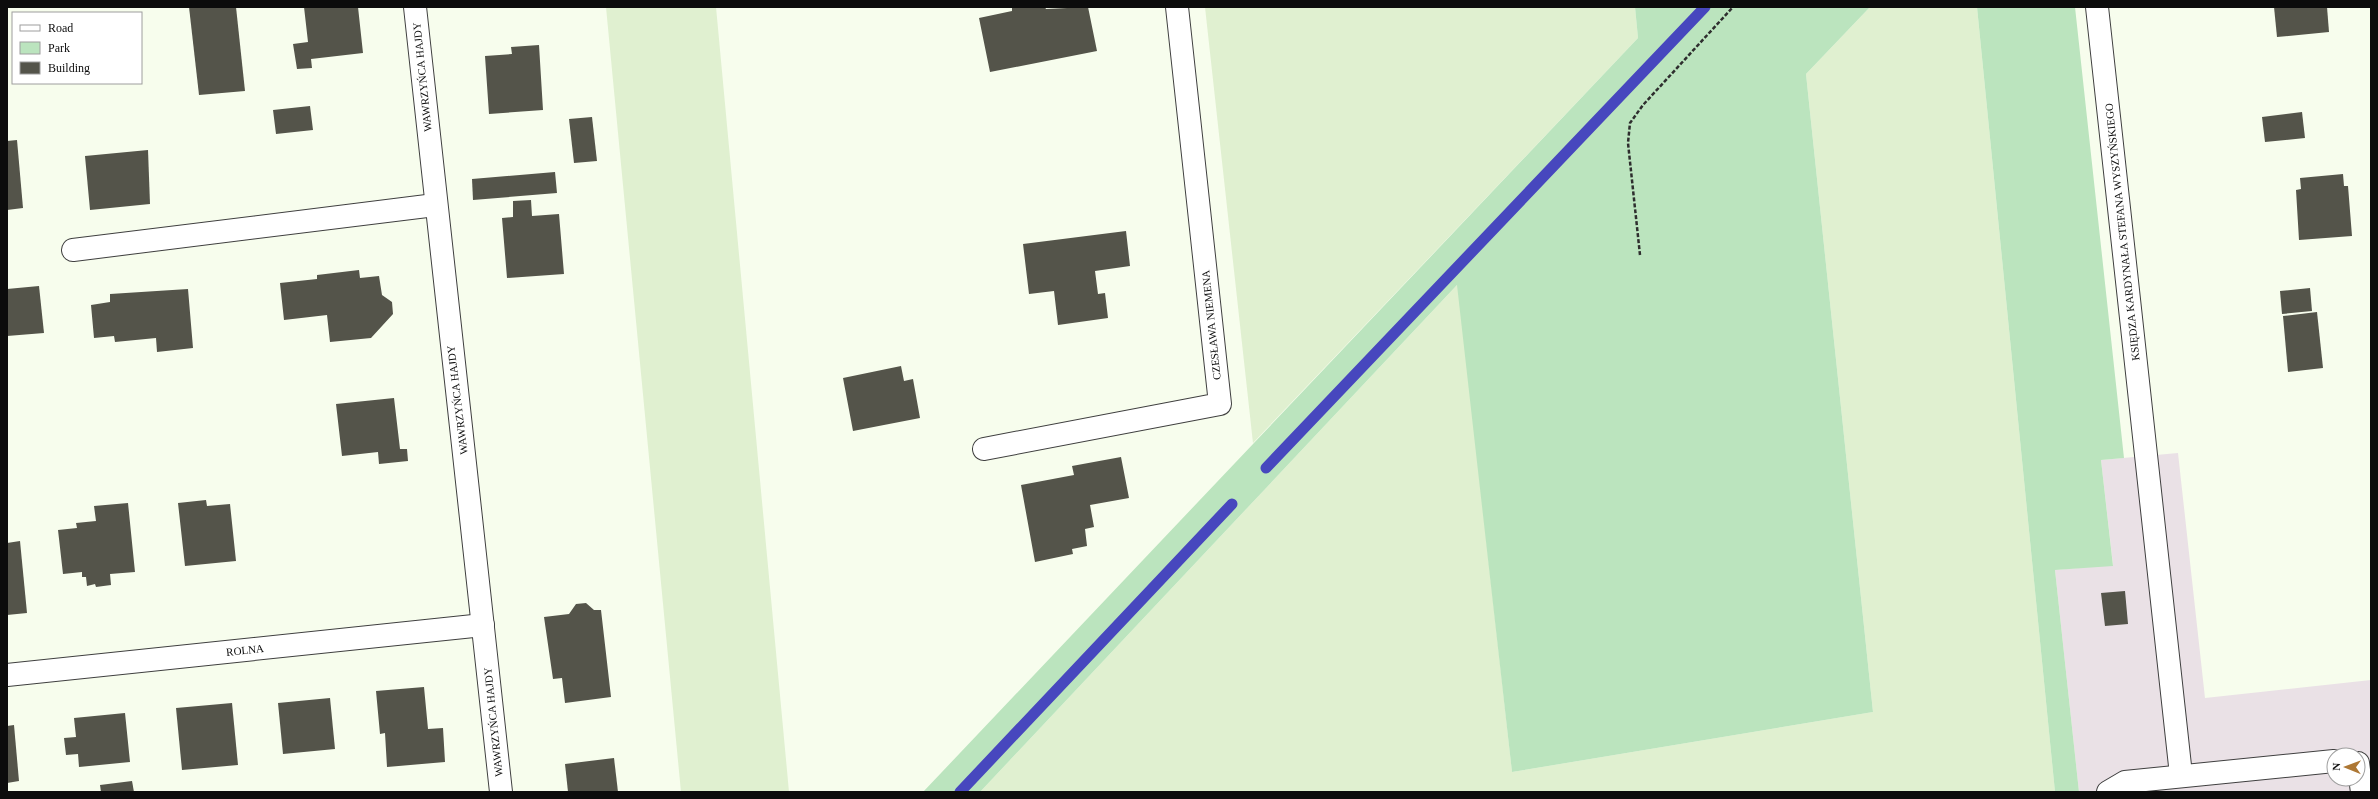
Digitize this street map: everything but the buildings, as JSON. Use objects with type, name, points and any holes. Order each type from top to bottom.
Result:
[{"type":"street","name":"WAWRZYŃCA HAJDY","points":[[415,7],[435,205],[501,792]]},
{"type":"street","name":"CZESŁAWA NIEMENA","points":[[984,449],[1220,404],[1177,7]]},
{"type":"street","name":"KSIĘDZA KARDYNAŁA STEFANA WYSZYŃSKIEGO","points":[[2097,7],[2181,775]]},
{"type":"street","points":[[74,250],[435,205]]},
{"type":"street","name":"ROLNA","points":[[7,675],[483,625]]},
{"type":"street","points":[[2108,792],[2125,782],[2181,775],[2326,762]]},
{"type":"path","points":[[1640,256],[1628,143],[1630,123],[1643,105],[1733,7]]},
{"type":"shaded area","points":[[2178,453],[2205,698],[2371,680],[2371,792],[2079,792],[2055,570],[2113,565],[2101,460]]},
{"type":"green space","points":[[606,7],[716,7],[789,792],[681,792]]},
{"type":"green space","points":[[1205,7],[1635,7],[1638,38],[1253,443]]},
{"type":"green space","points":[[1635,7],[1870,7],[1806,74],[1873,712],[1512,772],[1457,285],[980,792],[923,792],[1638,38]]},
{"type":"green space","points":[[1870,7],[1977,7],[2055,792],[980,792],[1458,284],[1512,772],[1873,712],[1806,74]]},
{"type":"green space","points":[[1977,7],[2075,7],[2124,458],[2101,460],[2113,566],[2055,570],[2079,792],[2055,792]]},
{"type":"waterway","points":[[1266,468],[1705,7]]},
{"type":"waterway","points":[[960,792],[1232,504]]}]
